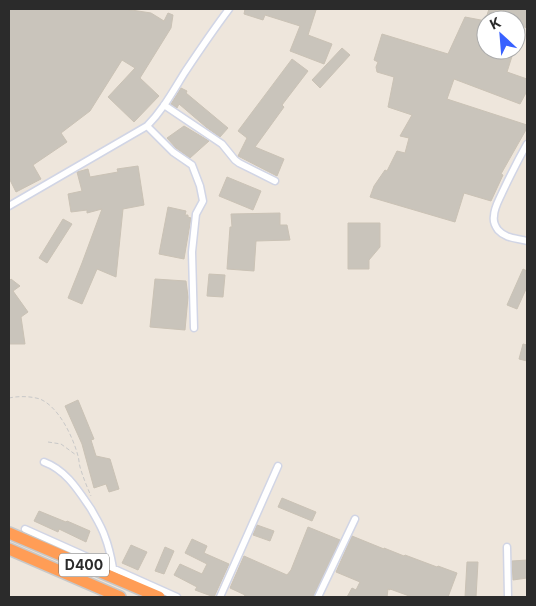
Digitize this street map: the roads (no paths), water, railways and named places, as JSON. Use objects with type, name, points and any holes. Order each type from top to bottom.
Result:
[{"type":"highway","name":"D400","points":[[9,533],[159,597]]},
{"type":"highway","name":"D400","points":[[9,549],[120,597]]},
{"type":"street","points":[[9,206],[147,126],[157,116],[204,44],[230,9]]},
{"type":"street","points":[[164,105],[222,144],[239,163],[275,180]]},
{"type":"street","points":[[147,126],[173,152],[192,165],[200,186],[203,201],[196,214],[192,252],[194,328]]},
{"type":"street","points":[[527,144],[514,166],[495,208],[494,217],[495,226],[503,234],[510,238],[527,242]]},
{"type":"street","points":[[44,462],[53,465],[79,491],[99,522],[105,536],[113,568]]},
{"type":"street","points":[[220,597],[278,466]]},
{"type":"street","points":[[318,597],[355,519]]},
{"type":"street","points":[[25,529],[177,597]]},
{"type":"street","points":[[507,547],[508,597]]},
{"type":"street","points":[[9,555],[107,597]]}]
